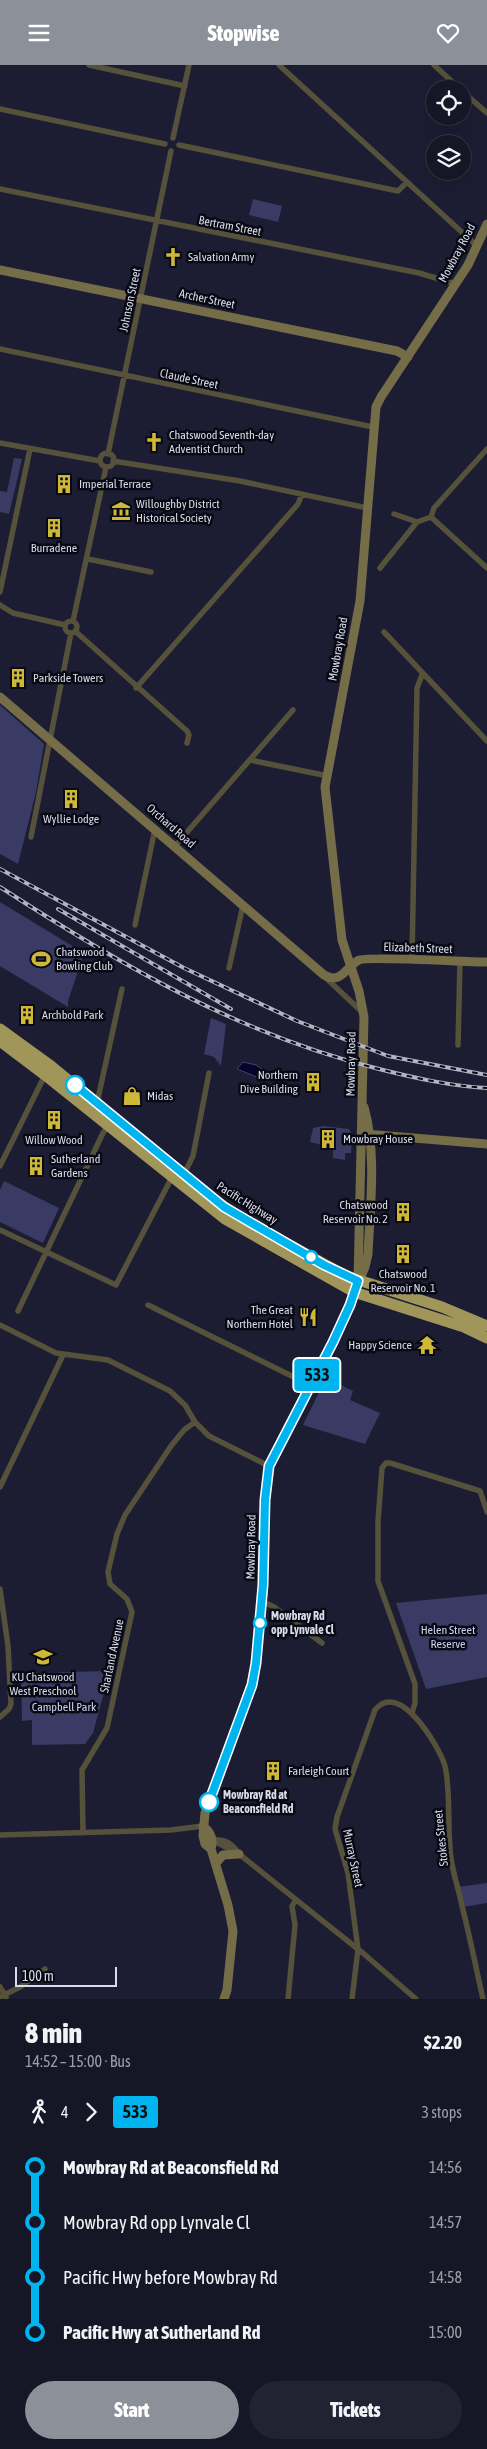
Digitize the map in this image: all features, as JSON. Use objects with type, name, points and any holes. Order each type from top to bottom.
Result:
[{"type":"highway","name":"Pacific Highway","points":[[0,1029],[97,1103],[225,1219],[356,1286],[487,1337]]},
{"type":"highway","name":"Pacific Highway","points":[[0,1041],[108,1125],[178,1176]]},
{"type":"highway","name":"Pacific Highway","points":[[356,1286],[442,1307],[487,1326]]},
{"type":"main road","name":"Mowbray Road","points":[[203,1826],[209,1802],[252,1685],[262,1601],[265,1500],[269,1466],[312,1386],[347,1312],[356,1286],[364,1134],[364,1021],[352,967],[342,940],[326,802],[328,776],[360,601],[373,427],[378,402],[456,284],[487,224]]},
{"type":"main road","name":"Archer Street","points":[[0,270],[397,351],[408,357]]},
{"type":"main road","name":"Orchard Road","points":[[0,697],[324,975]]},
{"type":"main road","name":"Elizabeth Street","points":[[352,967],[362,959],[487,962]]},
{"type":"main road","points":[[324,975],[331,979],[338,977],[352,967]]},
{"type":"main road","points":[[364,1134],[487,1144]]},
{"type":"main road","points":[[203,1826],[202,1836],[205,1844],[212,1845],[233,1931],[227,1990],[224,1999]]},
{"type":"main road","points":[[216,1863],[223,1855],[239,1854]]},
{"type":"street","points":[[89,65],[185,86]]},
{"type":"street","points":[[189,65],[174,138],[179,145],[398,191],[406,182]]},
{"type":"street","points":[[278,65],[477,246]]},
{"type":"street","points":[[434,65],[450,80]]},
{"type":"street","points":[[471,99],[487,113]]},
{"type":"street","points":[[0,109],[165,144]]},
{"type":"street","points":[[165,144],[169,138],[174,138]]},
{"type":"street","points":[[165,144],[167,149],[171,151],[175,151],[179,145]]},
{"type":"street","name":"Johnson Street","points":[[108,454],[171,151]]},
{"type":"street","name":"Bertram Street","points":[[0,189],[419,273],[456,284]]},
{"type":"street","name":"Claude Street","points":[[0,349],[373,427]]},
{"type":"street","points":[[0,443],[100,461],[106,467]]},
{"type":"street","points":[[0,592],[30,449]]},
{"type":"street","points":[[431,517],[434,508],[487,449]]},
{"type":"street","points":[[100,461],[102,455],[108,454],[113,461],[240,481],[367,508]]},
{"type":"street","points":[[106,467],[110,466],[113,461]]},
{"type":"street","points":[[30,837],[76,624],[73,621],[88,559],[106,467]]},
{"type":"street","points":[[136,688],[298,504],[302,494]]},
{"type":"street","points":[[394,515],[417,522]]},
{"type":"street","points":[[380,568],[417,522],[431,517]]},
{"type":"street","points":[[431,517],[487,567]]},
{"type":"street","points":[[88,559],[151,572]]},
{"type":"street","points":[[0,605],[13,613],[65,625]]},
{"type":"street","points":[[65,625],[68,621],[73,621]]},
{"type":"street","points":[[65,625],[67,631],[73,632],[187,731],[186,743]]},
{"type":"street","points":[[384,632],[422,675],[487,741]]},
{"type":"street","points":[[412,960],[417,688],[422,675]]},
{"type":"street","points":[[174,846],[293,710]]},
{"type":"street","points":[[250,760],[328,776]]},
{"type":"street","points":[[135,925],[155,829]]},
{"type":"street","points":[[229,968],[243,905]]},
{"type":"street","points":[[458,1045],[460,961]]},
{"type":"street","name":"Orchard Road","points":[[324,975],[358,1006],[364,1021]]},
{"type":"street","points":[[97,1103],[122,989]]},
{"type":"street","points":[[0,1230],[116,1285],[178,1176],[193,1156],[209,1073]]},
{"type":"street","points":[[0,1165],[45,1075]]},
{"type":"street","points":[[18,1311],[108,1125]]},
{"type":"street","points":[[148,1305],[312,1386]]},
{"type":"street","points":[[0,1325],[63,1355],[108,1360],[170,1391],[185,1405],[195,1422],[217,1441],[269,1466]]},
{"type":"street","points":[[0,1487],[63,1355]]},
{"type":"street","name":"Sharland Avenue","points":[[83,1833],[82,1770],[107,1728],[132,1612],[127,1599],[110,1584],[108,1571],[113,1550],[125,1515],[171,1446],[184,1430],[195,1422]]},
{"type":"street","points":[[412,1713],[415,1703],[415,1684],[378,1581],[378,1521],[382,1468],[386,1463],[390,1463],[480,1491],[487,1512]]},
{"type":"street","points":[[0,1589],[7,1637],[11,1704],[9,1709],[0,1717]]},
{"type":"street","points":[[262,1601],[274,1607],[322,1643]]},
{"type":"street","name":"Murray Street","points":[[352,1999],[358,1949],[348,1873],[336,1829],[337,1817],[375,1710],[384,1702],[391,1702],[402,1705],[412,1713]]},
{"type":"street","name":"Stokes Street","points":[[412,1713],[434,1741],[445,1767],[451,1858],[483,1999]]},
{"type":"street","points":[[0,1835],[171,1830],[203,1826]]},
{"type":"street","points":[[212,1845],[222,1839],[234,1846],[239,1854],[358,1949],[416,1999]]},
{"type":"street","points":[[288,1999],[294,1925],[292,1906],[296,1900]]},
{"type":"street","points":[[0,1987],[4,1997],[45,1969]]},
{"type":"green space","points":[[253,199],[282,206],[278,222],[249,215]]},
{"type":"green space","points":[[14,458],[22,459],[9,514],[0,512],[0,491],[7,492]]},
{"type":"green space","points":[[0,705],[44,744],[36,792],[18,864],[0,854]]},
{"type":"green space","name":"Chatswood Bowling Club","points":[[0,902],[84,953],[68,1001],[68,1007],[0,966]]},
{"type":"green space","points":[[211,1018],[226,1024],[221,1066],[214,1057],[204,1054]]},
{"type":"green space","points":[[323,1126],[349,1129],[352,1134],[351,1153],[345,1153],[345,1160],[333,1158],[333,1148],[310,1142],[313,1128]]},
{"type":"green space","points":[[4,1181],[59,1208],[43,1243],[0,1222],[0,1190]]},
{"type":"green space","points":[[326,1378],[353,1391],[350,1400],[380,1413],[365,1444],[303,1425]]},
{"type":"green space","name":"Helen Street Reserve","points":[[487,1594],[487,1677],[426,1689],[396,1603]]},
{"type":"green space","name":"Campbell Park","points":[[110,1671],[93,1733],[85,1744],[32,1745],[32,1720],[22,1721],[21,1673]]},
{"type":"green space","points":[[487,1883],[487,1903],[463,1907],[458,1887]]},
{"type":"shaded area","points":[[243,1062],[256,1065],[272,1076],[267,1081],[237,1069]]},
{"type":"railway","points":[[0,869],[184,968],[297,1021],[388,1056],[487,1075]]},
{"type":"railway","points":[[0,887],[136,970],[229,1017],[277,1037],[379,1069],[446,1083],[487,1088]]},
{"type":"railway","points":[[58,909],[231,1009]]},
{"type":"bus line","name":"533","points":[[75,1085],[224,1207],[324,1265],[358,1281],[350,1305],[312,1386],[269,1466],[265,1500],[263,1585],[256,1663],[252,1685],[209,1802]]},
{"type":"place","name":"Salvation Army","points":[[173,257]]},
{"type":"place","name":"Chatswood Seventh-day Adventist Church","points":[[154,442]]},
{"type":"place","name":"Imperial Terrace","points":[[64,484]]},
{"type":"place","name":"Willoughby District Historical Society","points":[[121,511]]},
{"type":"place","name":"Burradene","points":[[54,528]]},
{"type":"place","name":"Parkside Towers","points":[[18,678]]},
{"type":"place","name":"Wyllie Lodge","points":[[71,799]]},
{"type":"place","name":"Chatswood Bowling Club","points":[[41,959]]},
{"type":"place","name":"Archbold Park","points":[[27,1015]]},
{"type":"place","name":"Northern Dive Building","points":[[313,1082]]},
{"type":"place","name":"Midas","points":[[132,1096]]},
{"type":"place","name":"Willow Wood","points":[[54,1120]]},
{"type":"place","name":"Mowbray House","points":[[328,1139]]},
{"type":"place","name":"Sutherland Gardens","points":[[36,1166]]},
{"type":"place","name":"Chatswood Reservoir No. 2","points":[[403,1212]]},
{"type":"place","name":"Chatswood Reservoir No. 1","points":[[403,1254]]},
{"type":"place","name":"The Great Northern Hotel","points":[[308,1317]]},
{"type":"place","name":"Happy Science","points":[[427,1345]]},
{"type":"place","name":"Mowbray Rd opp Lynvale Cl","points":[[260,1623]]},
{"type":"place","name":"KU Chatswood West Preschool","points":[[43,1657]]},
{"type":"place","name":"Farleigh Court","points":[[273,1771]]},
{"type":"place","name":"Mowbray Rd at Beaconsfield Rd","points":[[209,1802]]}]
